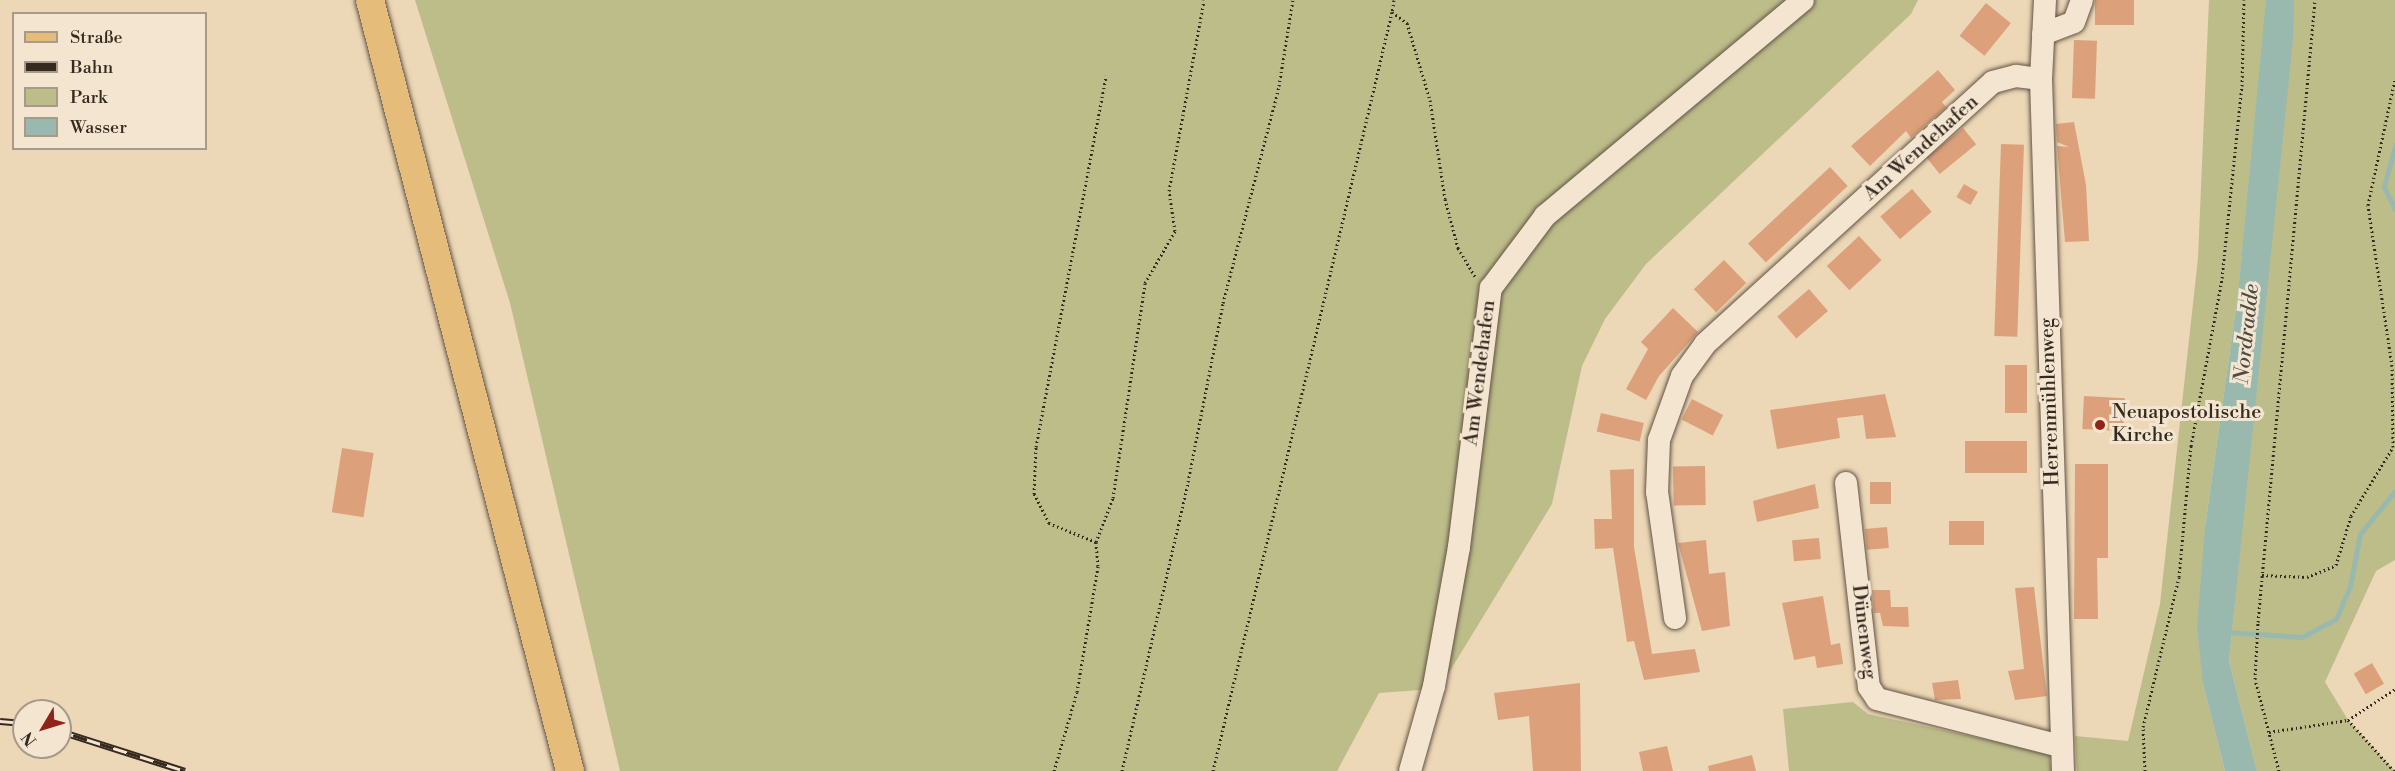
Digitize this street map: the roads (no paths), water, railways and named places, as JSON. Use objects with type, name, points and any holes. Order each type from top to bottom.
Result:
[{"type":"main road","points":[[370,0],[570,771]]},
{"type":"street","name":"Am Wendehafen","points":[[1410,771],[1434,686],[1455,571],[1489,298],[1514,252],[1545,216],[1803,0]]},
{"type":"street","name":"Herrenmühlenweg","points":[[2045,0],[2041,79],[2060,746],[2063,771]]},
{"type":"street","points":[[2043,34],[2074,22],[2082,0]]},
{"type":"street","name":"Am Wendehafen","points":[[1675,618],[1657,492],[1659,440],[1682,376],[1705,344],[1993,82],[2016,76],[2041,79]]},
{"type":"street","name":"Dünenweg","points":[[1846,483],[1869,687],[1877,699],[2060,746]]},
{"type":"water","name":"Nordradde","points":[[2266,0],[2294,0],[2293,40],[2229,661],[2257,771],[2225,771],[2203,684],[2197,626],[2205,527],[2238,294]]},
{"type":"waterway","points":[[2395,145],[2384,187],[2395,210]]},
{"type":"waterway","points":[[2226,632],[2302,637],[2336,619],[2350,586],[2360,534],[2395,491]]},
{"type":"railway","points":[[0,721],[12,722]]},
{"type":"railway","points":[[72,735],[185,771]]},
{"type":"place","name":"Neuapostolische Kirche","points":[[2100,425]]}]
